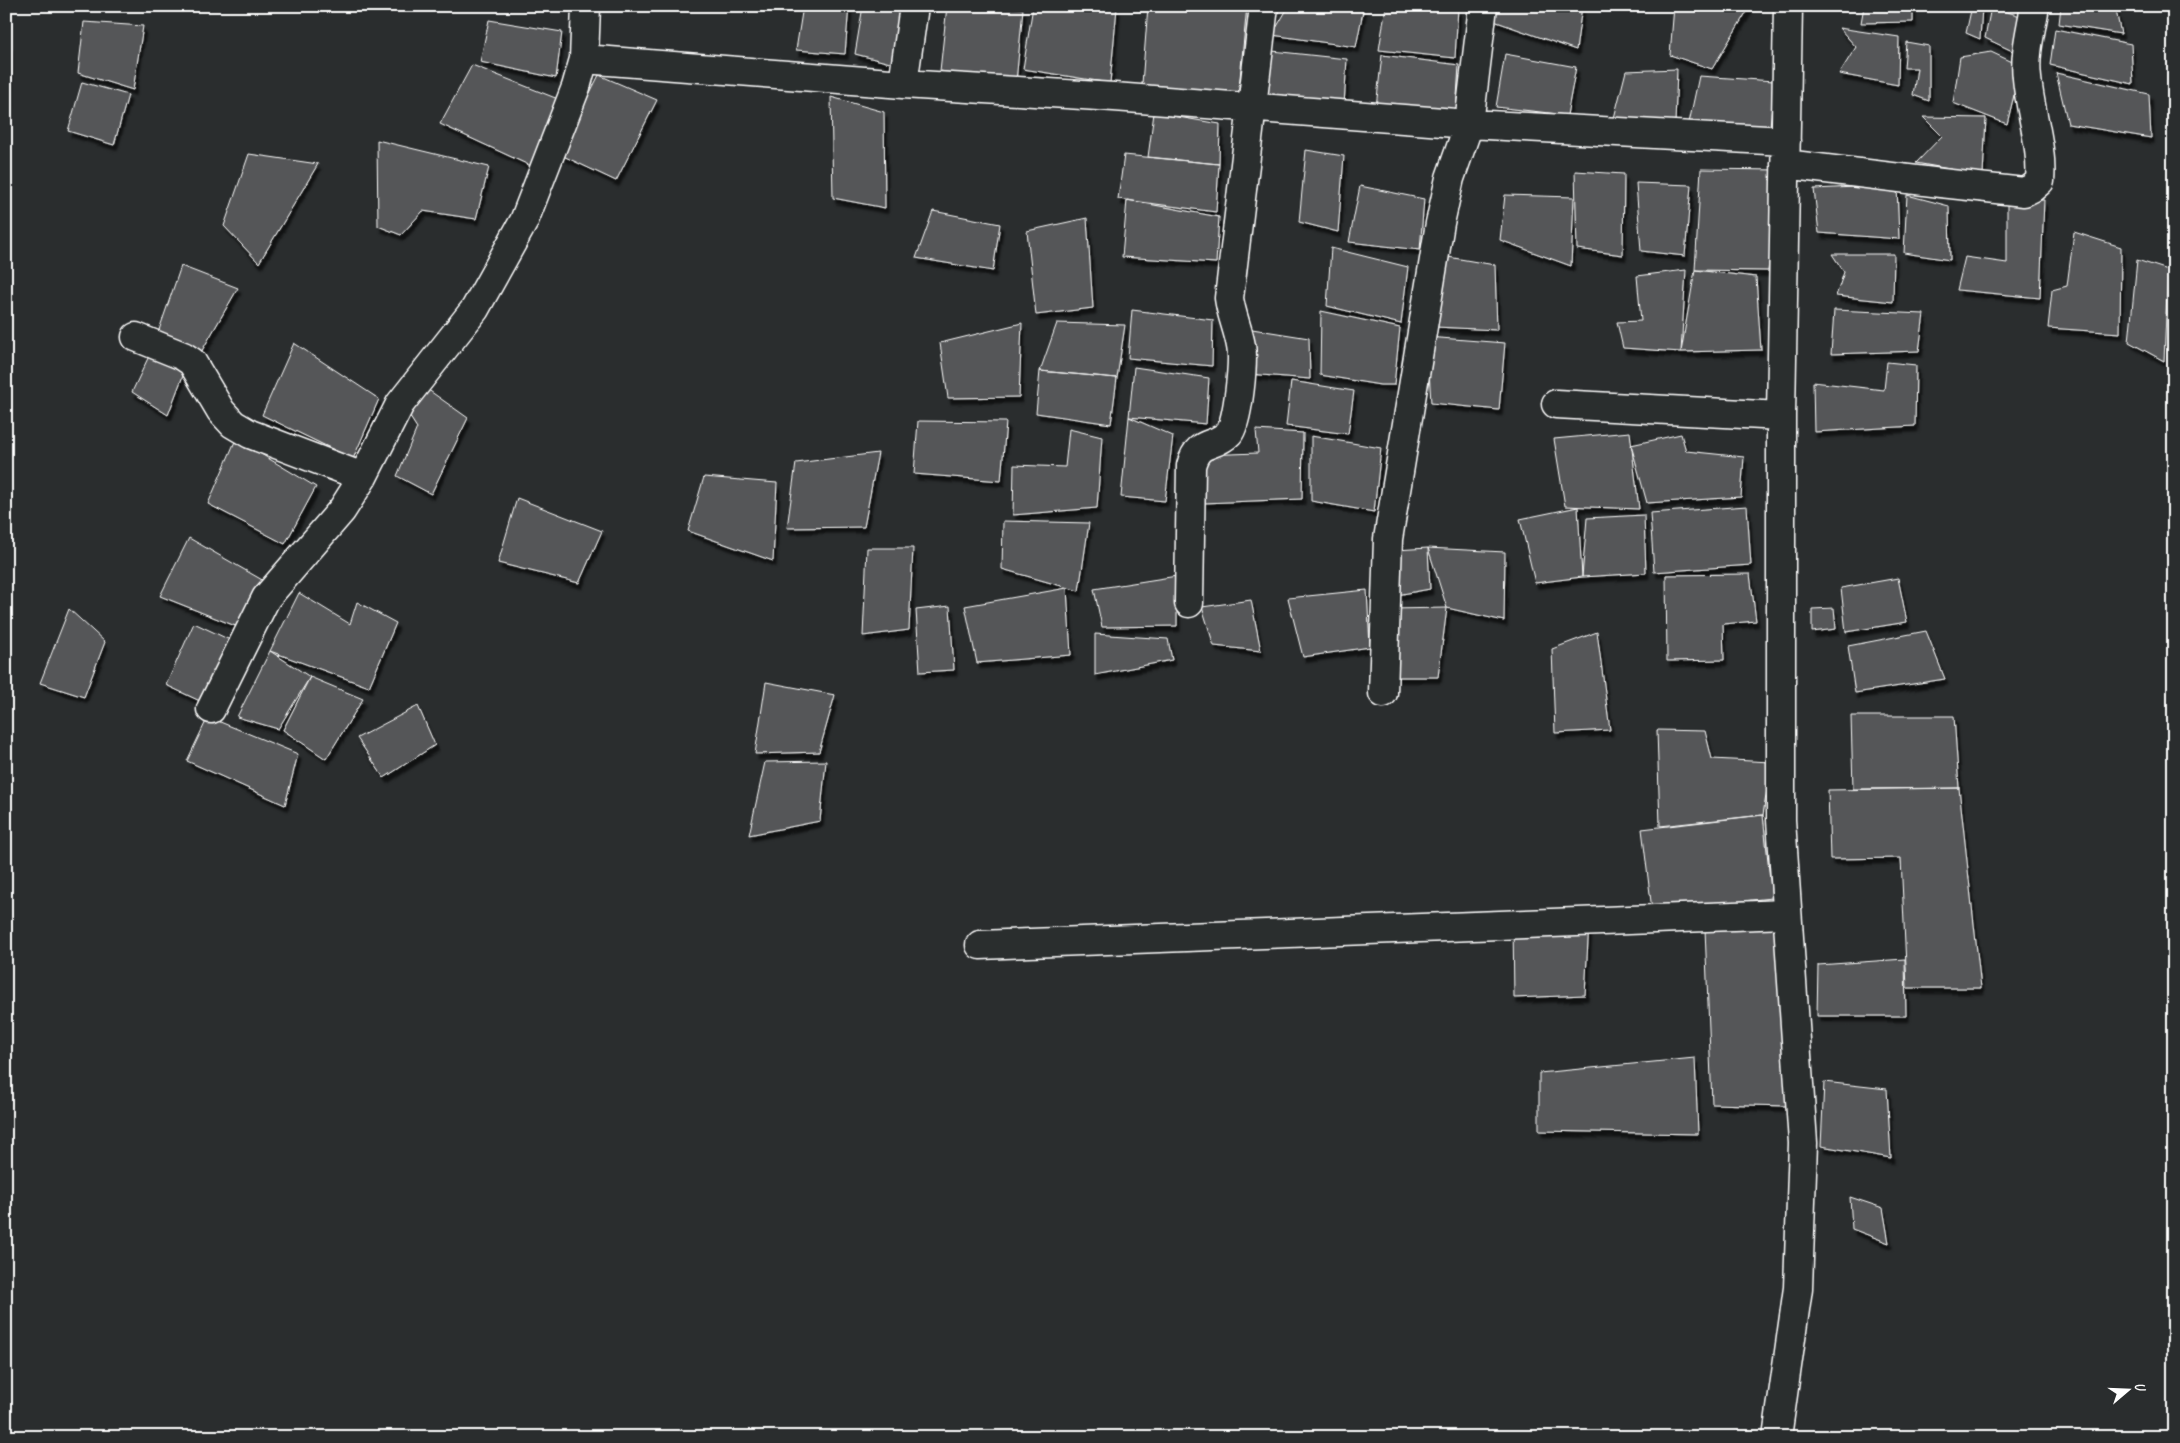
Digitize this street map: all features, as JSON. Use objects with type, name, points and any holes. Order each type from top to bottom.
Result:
[{"type":"street","points":[[211,709],[266,598],[342,510],[362,477],[400,404],[475,309],[524,221],[576,87],[584,59],[586,6]]},
{"type":"street","points":[[903,84],[914,6]]},
{"type":"street","points":[[1189,603],[1191,466],[1194,455],[1202,446],[1221,439],[1230,431],[1236,417],[1241,346],[1228,298],[1250,107],[1264,6]]},
{"type":"street","points":[[1383,693],[1389,530],[1440,224],[1450,178],[1469,124],[1483,6]]},
{"type":"street","points":[[1777,1437],[1798,1288],[1803,1143],[1781,820],[1781,416],[1788,6]]},
{"type":"street","points":[[584,59],[903,84],[1250,107],[1785,152],[1941,183],[2024,192],[2040,181],[2041,164],[2027,78],[2028,52],[2035,6]]},
{"type":"street","points":[[136,337],[183,356],[192,362],[221,411],[232,424],[250,434],[362,477]]},
{"type":"street","points":[[1556,404],[1781,416]]},
{"type":"street","points":[[980,945],[1786,914]]},
{"type":"building","points":[[803,6],[849,6],[845,54],[796,50]]},
{"type":"building","points":[[863,6],[910,6],[902,66],[855,54]]},
{"type":"building","points":[[947,6],[1006,6],[1023,9],[1016,82],[940,71]]},
{"type":"building","points":[[1033,6],[1107,6],[1117,8],[1110,83],[1023,69]]},
{"type":"building","points":[[1148,6],[1247,6],[1238,99],[1142,84]]},
{"type":"building","points":[[1289,6],[1364,6],[1356,47],[1272,35]]},
{"type":"building","points":[[1386,6],[1458,8],[1455,58],[1379,50]]},
{"type":"building","points":[[1495,6],[1582,6],[1576,50],[1494,21]]},
{"type":"building","points":[[1674,6],[1750,6],[1712,69],[1670,55]]},
{"type":"building","points":[[1864,6],[1913,6],[1913,22],[1861,23]]},
{"type":"building","points":[[1972,6],[1982,7],[1980,39],[1966,33]]},
{"type":"building","points":[[2061,6],[2115,6],[2121,34],[2059,24]]},
{"type":"building","points":[[1991,7],[2027,18],[2023,56],[1985,38]]},
{"type":"building","points":[[489,20],[562,32],[556,78],[480,62]]},
{"type":"building","points":[[84,22],[143,26],[133,90],[78,73]]},
{"type":"building","points":[[1839,28],[1899,37],[1898,85],[1839,74],[1856,47]]},
{"type":"building","points":[[2055,29],[2131,44],[2133,84],[2050,65]]},
{"type":"building","points":[[1906,42],[1929,46],[1929,101],[1913,95],[1917,68],[1904,68]]},
{"type":"building","points":[[6,45],[9,45],[10,101],[6,101]]},
{"type":"building","points":[[1272,51],[1347,59],[1344,105],[1261,98]]},
{"type":"building","points":[[1991,52],[2021,66],[2007,124],[1953,103],[1960,57]]},
{"type":"building","points":[[1505,54],[1576,67],[1567,115],[1496,107]]},
{"type":"building","points":[[1382,55],[1459,65],[1456,113],[1376,107]]},
{"type":"building","points":[[472,65],[558,99],[531,166],[440,124]]},
{"type":"building","points":[[1677,69],[1675,124],[1614,118],[1626,71]]},
{"type":"building","points":[[2056,73],[2149,94],[2151,138],[2068,124]]},
{"type":"building","points":[[599,75],[657,100],[616,181],[559,154]]},
{"type":"building","points":[[1699,76],[1774,81],[1770,127],[1689,123]]},
{"type":"building","points":[[2174,77],[2174,115],[2167,114]]},
{"type":"building","points":[[82,82],[128,95],[114,145],[68,131]]},
{"type":"building","points":[[831,97],[884,112],[885,208],[833,198]]},
{"type":"building","points":[[1154,113],[1220,124],[1219,164],[1148,157]]},
{"type":"building","points":[[1923,117],[1986,118],[1983,175],[1916,163],[1942,136]]},
{"type":"building","points":[[377,140],[489,167],[476,219],[423,211],[401,235],[378,226]]},
{"type":"building","points":[[1306,150],[1344,156],[1338,232],[1299,222]]},
{"type":"building","points":[[249,154],[318,164],[259,263],[224,226]]},
{"type":"building","points":[[1124,155],[1219,164],[1216,212],[1118,199]]},
{"type":"building","points":[[1701,169],[1779,170],[1768,271],[1695,270]]},
{"type":"building","points":[[1575,171],[1624,174],[1623,255],[1577,249]]},
{"type":"building","points":[[1636,183],[1691,185],[1685,256],[1641,251]]},
{"type":"building","points":[[1897,185],[1899,239],[1819,233],[1814,189]]},
{"type":"building","points":[[1360,186],[1424,199],[1420,250],[1349,242]]},
{"type":"building","points":[[1505,195],[1574,197],[1571,266],[1500,240]]},
{"type":"building","points":[[1907,195],[1949,206],[1950,260],[1904,253]]},
{"type":"building","points":[[1127,200],[1219,217],[1216,263],[1122,257]]},
{"type":"building","points":[[2007,200],[2044,200],[2040,298],[1957,290],[1965,257],[2007,263]]},
{"type":"building","points":[[933,211],[1000,224],[993,271],[916,258]]},
{"type":"building","points":[[1087,218],[1093,308],[1036,315],[1027,231]]},
{"type":"building","points":[[2074,232],[2121,247],[2120,333],[2048,328],[2052,290],[2067,286]]},
{"type":"building","points":[[1331,248],[1408,267],[1401,324],[1327,306]]},
{"type":"building","points":[[1832,254],[1894,254],[1893,302],[1836,296],[1844,272]]},
{"type":"building","points":[[1448,257],[1495,265],[1497,330],[1435,327]]},
{"type":"building","points":[[2137,260],[2168,270],[2164,361],[2129,342]]},
{"type":"building","points":[[181,266],[238,288],[200,354],[158,333]]},
{"type":"building","points":[[1686,270],[1681,352],[1623,348],[1617,322],[1641,321],[1637,276]]},
{"type":"building","points":[[1695,270],[1756,277],[1761,350],[1681,352]]},
{"type":"building","points":[[1132,310],[1213,320],[1212,366],[1128,358]]},
{"type":"building","points":[[1834,310],[1924,314],[1919,351],[1831,354]]},
{"type":"building","points":[[1321,311],[1400,328],[1394,385],[1380,385],[1320,375]]},
{"type":"building","points":[[1022,323],[1019,397],[948,398],[940,343]]},
{"type":"building","points":[[1057,323],[1125,325],[1117,378],[1040,371]]},
{"type":"building","points":[[1252,329],[1309,338],[1310,379],[1249,374]]},
{"type":"building","points":[[1427,337],[1505,343],[1499,410],[1431,403]]},
{"type":"building","points":[[294,343],[379,399],[353,459],[262,415]]},
{"type":"building","points":[[149,356],[184,373],[168,415],[132,392]]},
{"type":"building","points":[[1887,362],[1916,365],[1915,426],[1814,432],[1813,382],[1884,390]]},
{"type":"building","points":[[1134,367],[1209,378],[1206,424],[1129,417]]},
{"type":"building","points":[[1040,371],[1117,378],[1111,424],[1036,413]]},
{"type":"building","points":[[1291,381],[1354,391],[1348,434],[1286,426]]},
{"type":"building","points":[[427,389],[468,418],[431,494],[397,476],[417,428],[408,414]]},
{"type":"building","points":[[1129,417],[1173,436],[1165,501],[1121,497]]},
{"type":"building","points":[[918,421],[1006,422],[1001,481],[914,474]]},
{"type":"building","points":[[1069,429],[1102,437],[1097,508],[1013,515],[1014,465],[1065,467]]},
{"type":"building","points":[[1256,430],[1303,433],[1302,499],[1204,503],[1204,455],[1258,453]]},
{"type":"building","points":[[1630,432],[1639,509],[1565,506],[1554,439]]},
{"type":"building","points":[[1681,434],[1686,451],[1744,457],[1741,497],[1647,503],[1631,445]]},
{"type":"building","points":[[1311,436],[1381,448],[1374,512],[1311,501]]},
{"type":"building","points":[[236,439],[316,487],[285,544],[208,504]]},
{"type":"building","points":[[878,453],[864,527],[787,528],[796,463]]},
{"type":"building","points":[[704,477],[777,483],[773,561],[688,531]]},
{"type":"building","points":[[517,498],[602,531],[579,583],[498,563]]},
{"type":"building","points":[[1747,506],[1751,565],[1654,572],[1650,513]]},
{"type":"building","points":[[1578,507],[1582,577],[1535,583],[1520,519]]},
{"type":"building","points":[[1644,515],[1646,573],[1582,577],[1587,518]]},
{"type":"building","points":[[1003,521],[1089,523],[1079,591],[1002,569]]},
{"type":"building","points":[[189,538],[264,581],[238,627],[160,596]]},
{"type":"building","points":[[867,548],[913,548],[909,630],[863,636]]},
{"type":"building","points":[[1428,548],[1430,589],[1397,595],[1396,550]]},
{"type":"building","points":[[1428,548],[1505,552],[1504,621],[1447,608]]},
{"type":"building","points":[[1750,574],[1756,621],[1723,624],[1724,660],[1667,661],[1666,575]]},
{"type":"building","points":[[1177,576],[1177,626],[1102,627],[1094,589]]},
{"type":"building","points":[[1898,578],[1907,622],[1846,632],[1841,588]]},
{"type":"building","points":[[1067,588],[1071,655],[977,663],[965,606]]},
{"type":"building","points":[[1367,590],[1370,647],[1303,657],[1288,598]]},
{"type":"building","points":[[299,593],[350,624],[357,602],[396,623],[369,687],[270,651]]},
{"type":"building","points":[[1251,600],[1261,651],[1214,646],[1202,607]]},
{"type":"building","points":[[950,606],[954,670],[920,672],[916,610]]},
{"type":"building","points":[[1447,608],[1438,677],[1396,677],[1391,609]]},
{"type":"building","points":[[1834,608],[1836,629],[1812,632],[1812,609]]},
{"type":"building","points":[[69,609],[105,642],[84,697],[40,683]]},
{"type":"building","points":[[194,623],[230,640],[202,702],[166,685]]},
{"type":"building","points":[[1926,631],[1945,679],[1855,693],[1848,646]]},
{"type":"building","points":[[1597,632],[1610,730],[1555,733],[1552,649]]},
{"type":"building","points":[[1095,634],[1168,639],[1172,660],[1095,675]]},
{"type":"building","points":[[270,651],[310,677],[278,729],[237,717]]},
{"type":"building","points":[[310,677],[363,699],[326,759],[283,730]]},
{"type":"building","points":[[766,682],[835,695],[819,752],[755,754]]},
{"type":"building","points":[[418,706],[435,745],[384,778],[357,738]]},
{"type":"building","points":[[1851,716],[1954,716],[1959,788],[1853,789]]},
{"type":"building","points":[[208,717],[298,754],[285,805],[187,761]]},
{"type":"building","points":[[1657,730],[1705,731],[1712,759],[1771,762],[1763,815],[1660,826]]},
{"type":"building","points":[[826,761],[820,821],[749,835],[765,762]]},
{"type":"building","points":[[1959,788],[1981,988],[1907,988],[1901,858],[1830,859],[1828,790]]},
{"type":"building","points":[[1763,815],[1772,898],[1652,910],[1642,829]]},
{"type":"building","points":[[1589,922],[1585,995],[1514,998],[1513,925]]},
{"type":"building","points":[[1787,923],[1787,1106],[1712,1104],[1705,929]]},
{"type":"building","points":[[1905,959],[1906,1016],[1817,1016],[1818,965]]},
{"type":"building","points":[[1695,1058],[1698,1134],[1539,1131],[1539,1073]]},
{"type":"building","points":[[1824,1082],[1887,1089],[1891,1158],[1821,1146]]},
{"type":"building","points":[[1850,1197],[1883,1208],[1889,1243],[1852,1229]]}]
